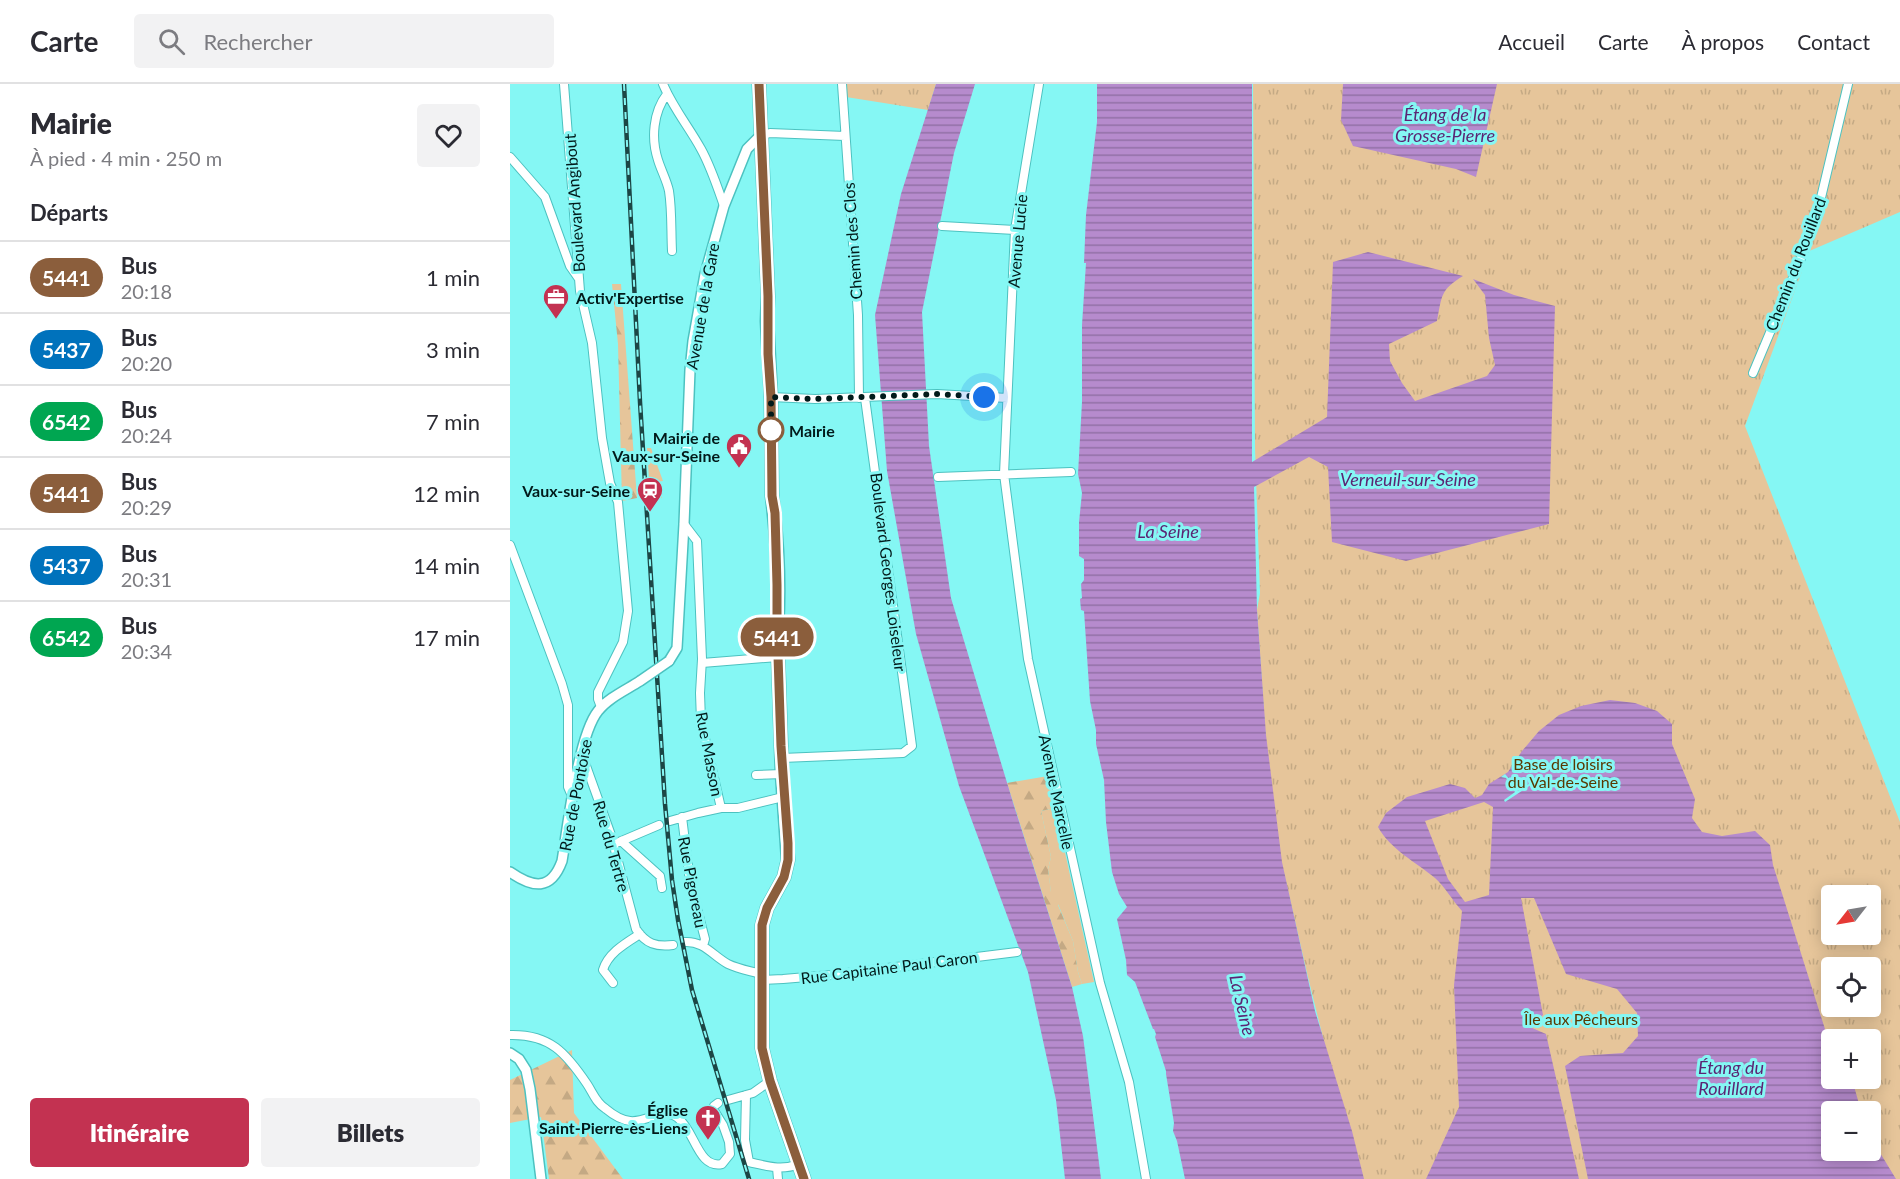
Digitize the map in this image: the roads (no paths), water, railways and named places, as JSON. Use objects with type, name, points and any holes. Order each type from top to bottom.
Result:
[{"type":"main road","points":[[759,84],[764,179],[782,774],[788,860],[784,877],[767,908],[762,925],[762,1048],[770,1081],[804,1179]]},
{"type":"street","name":"Boulevard Angibout","points":[[564,84],[580,280],[592,343],[602,438],[610,483],[618,502],[628,611],[623,642],[598,692],[597,699],[601,707]]},
{"type":"street","points":[[663,84],[701,149],[724,206]]},
{"type":"street","name":"Chemin des Clos","points":[[842,84],[862,398]]},
{"type":"street","name":"Avenue Lucie","points":[[1007,398],[1015,230],[1040,84]]},
{"type":"street","name":"Chemin du Rouillard","points":[[1753,373],[1800,261],[1819,206],[1848,84]]},
{"type":"street","points":[[667,94],[659,104],[655,139],[657,157],[669,189],[672,251]]},
{"type":"street","points":[[760,136],[770,133],[845,136]]},
{"type":"street","name":"Avenue de la Gare","points":[[684,524],[690,370],[705,274],[724,206],[747,149],[760,136]]},
{"type":"street","points":[[510,157],[545,197],[570,266],[580,280]]},
{"type":"street","points":[[942,226],[1015,230]]},
{"type":"street","points":[[771,397],[876,398],[938,394],[1007,398]]},
{"type":"street","name":"Boulevard Georges Loiseleur","points":[[782,758],[903,753],[912,746],[862,398]]},
{"type":"street","name":"Avenue Marcelle","points":[[1007,398],[1004,474],[1028,659],[1100,983],[1129,1082],[1146,1179]]},
{"type":"street","points":[[938,477],[1071,472]]},
{"type":"street","name":"Rue de Pontoise","points":[[510,872],[523,881],[539,884],[552,878],[558,871],[562,861],[580,759],[590,722],[601,707],[669,661],[677,648],[684,524]]},
{"type":"street","name":"Rue Masson","points":[[684,524],[698,541],[702,663],[701,721],[721,808]]},
{"type":"street","points":[[510,545],[568,705],[568,787],[572,797]]},
{"type":"street","points":[[702,663],[778,657]]},
{"type":"street","name":"Rue du Tertre","points":[[580,759],[585,763],[618,843],[633,921],[640,934]]},
{"type":"street","points":[[756,775],[782,774]]},
{"type":"street","points":[[670,821],[721,808],[738,808],[783,797]]},
{"type":"street","name":"Rue Pigoreau","points":[[681,818],[690,882],[705,939],[703,946]]},
{"type":"street","points":[[659,825],[618,843],[660,876],[662,888]]},
{"type":"street","points":[[613,983],[603,970],[605,962],[624,944],[640,934],[653,945],[673,945]]},
{"type":"street","points":[[685,942],[703,946],[729,964],[761,977]]},
{"type":"street","name":"Rue Capitaine Paul Caron","points":[[761,977],[783,979],[1017,952]]},
{"type":"street","points":[[510,1035],[523,1035],[554,1045],[587,1084],[596,1100],[605,1109],[628,1121],[640,1121],[667,1113],[677,1117],[689,1130],[705,1160],[713,1165],[722,1164],[730,1154],[729,1142],[723,1125],[713,1109],[718,1104]]},
{"type":"street","points":[[510,1053],[519,1059],[526,1071],[541,1179]]},
{"type":"street","points":[[728,1100],[753,1093],[770,1081]]},
{"type":"street","points":[[746,1095],[745,1140],[749,1162],[777,1168],[788,1168],[799,1164]]},
{"type":"street","points":[[777,1168],[778,1179]]},
{"type":"water","points":[[936,84],[975,84],[954,153],[922,312],[929,446],[951,598],[1072,987],[1083,1036],[1101,1179],[1065,1179],[1056,1100],[1028,972],[959,786],[916,634],[887,471],[875,315],[901,194]]},
{"type":"water","name":"La Seine","points":[[1097,84],[1252,84],[1252,462],[1327,417],[1333,262],[1368,252],[1463,276],[1450,285],[1443,294],[1437,321],[1389,344],[1390,361],[1415,401],[1487,376],[1495,365],[1489,338],[1485,295],[1473,279],[1514,295],[1555,306],[1549,524],[1406,561],[1332,542],[1328,467],[1309,457],[1254,487],[1257,610],[1266,735],[1282,862],[1315,1011],[1352,1131],[1364,1179],[1185,1179],[1173,1131],[1174,1123],[1166,1071],[1156,1034],[1135,982],[1127,975],[1117,919],[1127,907],[1119,894],[1112,872],[1104,780],[1090,701],[1084,611],[1081,610],[1080,599],[1082,598],[1081,584],[1084,580],[1084,559],[1079,556],[1082,493],[1078,474],[1086,263],[1084,263],[1086,215],[1097,122]]},
{"type":"water","name":"Étang de la Grosse-Pierre","points":[[1343,84],[1497,84],[1476,177],[1456,169],[1353,146],[1341,120]]},
{"type":"water","name":"Étang du Rouillard","points":[[1610,700],[1635,703],[1657,711],[1672,724],[1672,744],[1695,799],[1692,818],[1702,832],[1722,836],[1755,831],[1770,845],[1773,865],[1825,1029],[1821,1029],[1821,1089],[1855,1089],[1858,1101],[1821,1101],[1821,1161],[1881,1161],[1881,1154],[1896,1179],[1588,1179],[1565,1066],[1580,1056],[1623,1053],[1638,1036],[1637,1013],[1617,989],[1566,974],[1534,898],[1521,898],[1543,1015],[1530,1027],[1546,1034],[1579,1179],[1426,1179],[1459,1107],[1454,985],[1462,911],[1439,882],[1397,849],[1378,827],[1386,813],[1407,797],[1450,784],[1465,788],[1475,798],[1482,795],[1489,784],[1508,772],[1539,731],[1559,715],[1581,706]],"holes":[[[1484,802],[1493,807],[1489,895],[1465,902],[1448,879],[1425,821]]]},
{"type":"railway","points":[[624,84],[640,402],[665,804],[672,880],[692,990],[749,1179]]},
{"type":"place","name":"Activ'Expertise","points":[[556,320]]},
{"type":"place","name":"Mairie","points":[[771,430]]},
{"type":"place","name":"Mairie de Vaux-sur-Seine","points":[[739,469]]},
{"type":"place","name":"Vaux-sur-Seine","points":[[650,513]]},
{"type":"place","name":"Église Saint-Pierre-ès-Liens","points":[[708,1141]]},
{"type":"water label","name":"Verneuil-sur-Seine","points":[[1408,479]]},
{"type":"park label","name":"Base de loisirs du Val-de-Seine","points":[[1563,772]]},
{"type":"park label","name":"Île aux Pêcheurs","points":[[1581,1018]]}]
